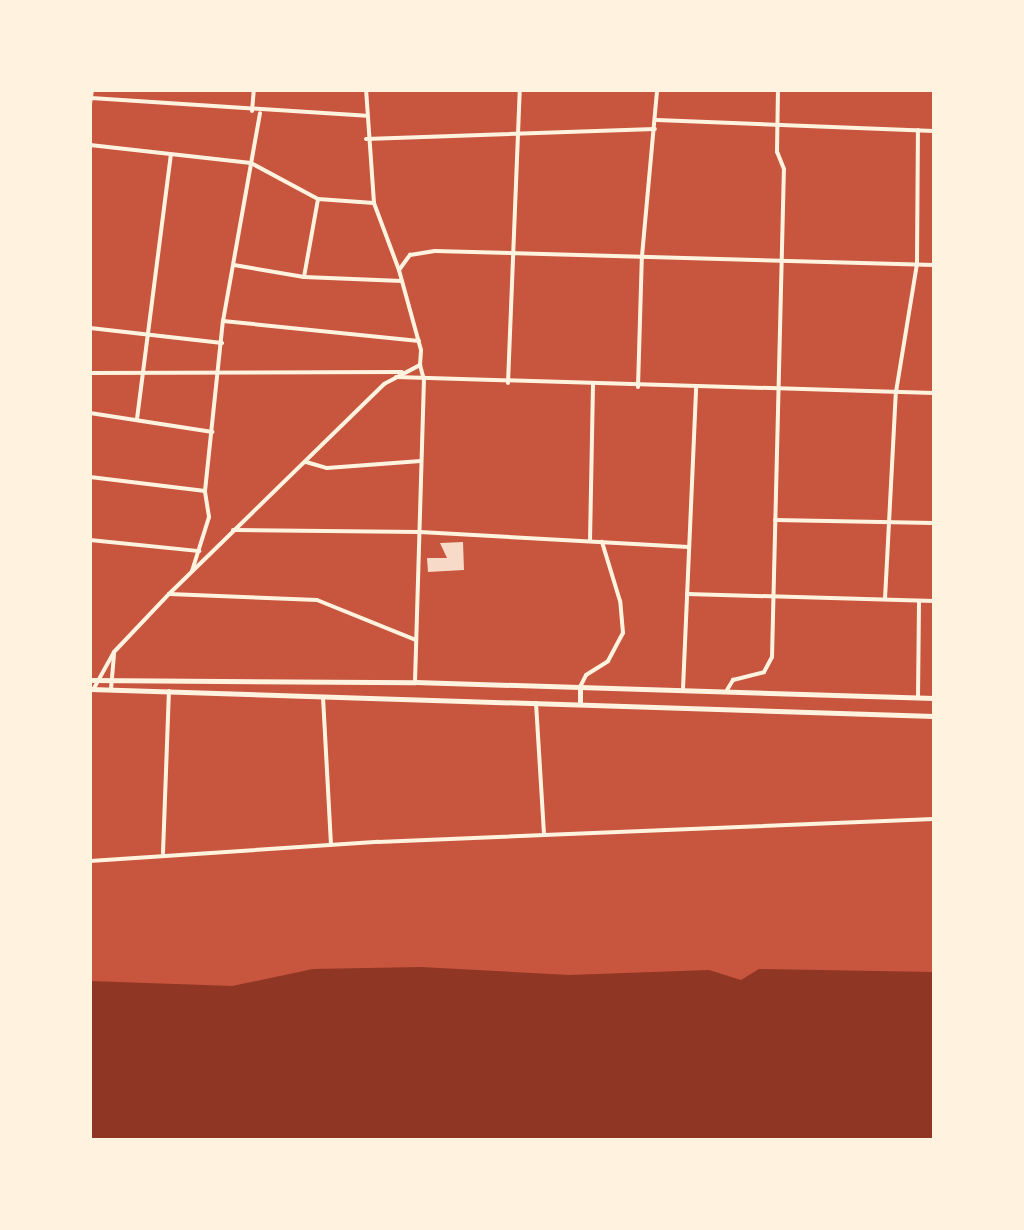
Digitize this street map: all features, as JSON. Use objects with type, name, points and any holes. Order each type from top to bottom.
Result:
[{"type":"main road","points":[[92,680],[415,682],[934,698]]},
{"type":"main road","points":[[580,687],[580,704]]},
{"type":"main road","points":[[91,689],[323,694],[934,716]]},
{"type":"street","points":[[90,104],[92,90]]},
{"type":"street","points":[[252,111],[254,90]]},
{"type":"street","points":[[366,90],[366,139],[374,203],[399,270],[419,341],[424,380],[415,682]]},
{"type":"street","points":[[508,383],[517,254],[520,90]]},
{"type":"street","points":[[638,387],[642,256],[657,90]]},
{"type":"street","points":[[727,690],[733,680],[769,666],[775,597],[784,169],[777,152],[778,90]]},
{"type":"street","points":[[91,98],[260,113],[366,116]]},
{"type":"street","points":[[192,572],[209,517],[205,491],[221,374],[223,321],[260,113]]},
{"type":"street","points":[[656,120],[934,131]]},
{"type":"street","points":[[366,139],[655,129]]},
{"type":"street","points":[[885,599],[896,392],[917,264],[918,130]]},
{"type":"street","points":[[90,145],[251,163],[318,199],[374,203]]},
{"type":"street","points":[[137,419],[171,155]]},
{"type":"street","points":[[304,277],[318,199]]},
{"type":"street","points":[[399,270],[403,260],[421,252],[934,265]]},
{"type":"street","points":[[234,265],[304,277],[402,281]]},
{"type":"street","points":[[223,321],[419,341]]},
{"type":"street","points":[[90,328],[222,343]]},
{"type":"street","points":[[91,689],[92,680],[114,652],[233,530],[394,377],[420,365]]},
{"type":"street","points":[[90,373],[221,374],[265,368],[408,372]]},
{"type":"street","points":[[394,377],[638,387],[934,393]]},
{"type":"street","points":[[590,541],[593,385]]},
{"type":"street","points":[[683,689],[696,388]]},
{"type":"street","points":[[90,413],[213,432]]},
{"type":"street","points":[[306,462],[327,468],[422,461]]},
{"type":"street","points":[[90,477],[205,491]]},
{"type":"street","points":[[775,520],[934,523]]},
{"type":"street","points":[[233,530],[420,532],[689,547]]},
{"type":"street","points":[[90,540],[199,551]]},
{"type":"street","points":[[580,687],[586,675],[608,661],[623,633],[620,601],[602,542]]},
{"type":"street","points":[[169,594],[317,600],[416,640]]},
{"type":"street","points":[[687,594],[934,601]]},
{"type":"street","points":[[918,698],[919,601]]},
{"type":"street","points":[[111,691],[114,652]]},
{"type":"street","points":[[163,853],[169,691]]},
{"type":"street","points":[[323,694],[331,845]]},
{"type":"street","points":[[536,703],[544,835]]},
{"type":"street","points":[[90,861],[163,853],[934,819]]},
{"type":"shaded area","points":[[421,967],[569,975],[709,970],[741,980],[759,969],[934,972],[934,1140],[90,1140],[90,981],[232,986],[313,969]]},
{"type":"building","points":[[463,542],[464,570],[428,572],[427,558],[447,558],[440,543]]}]
